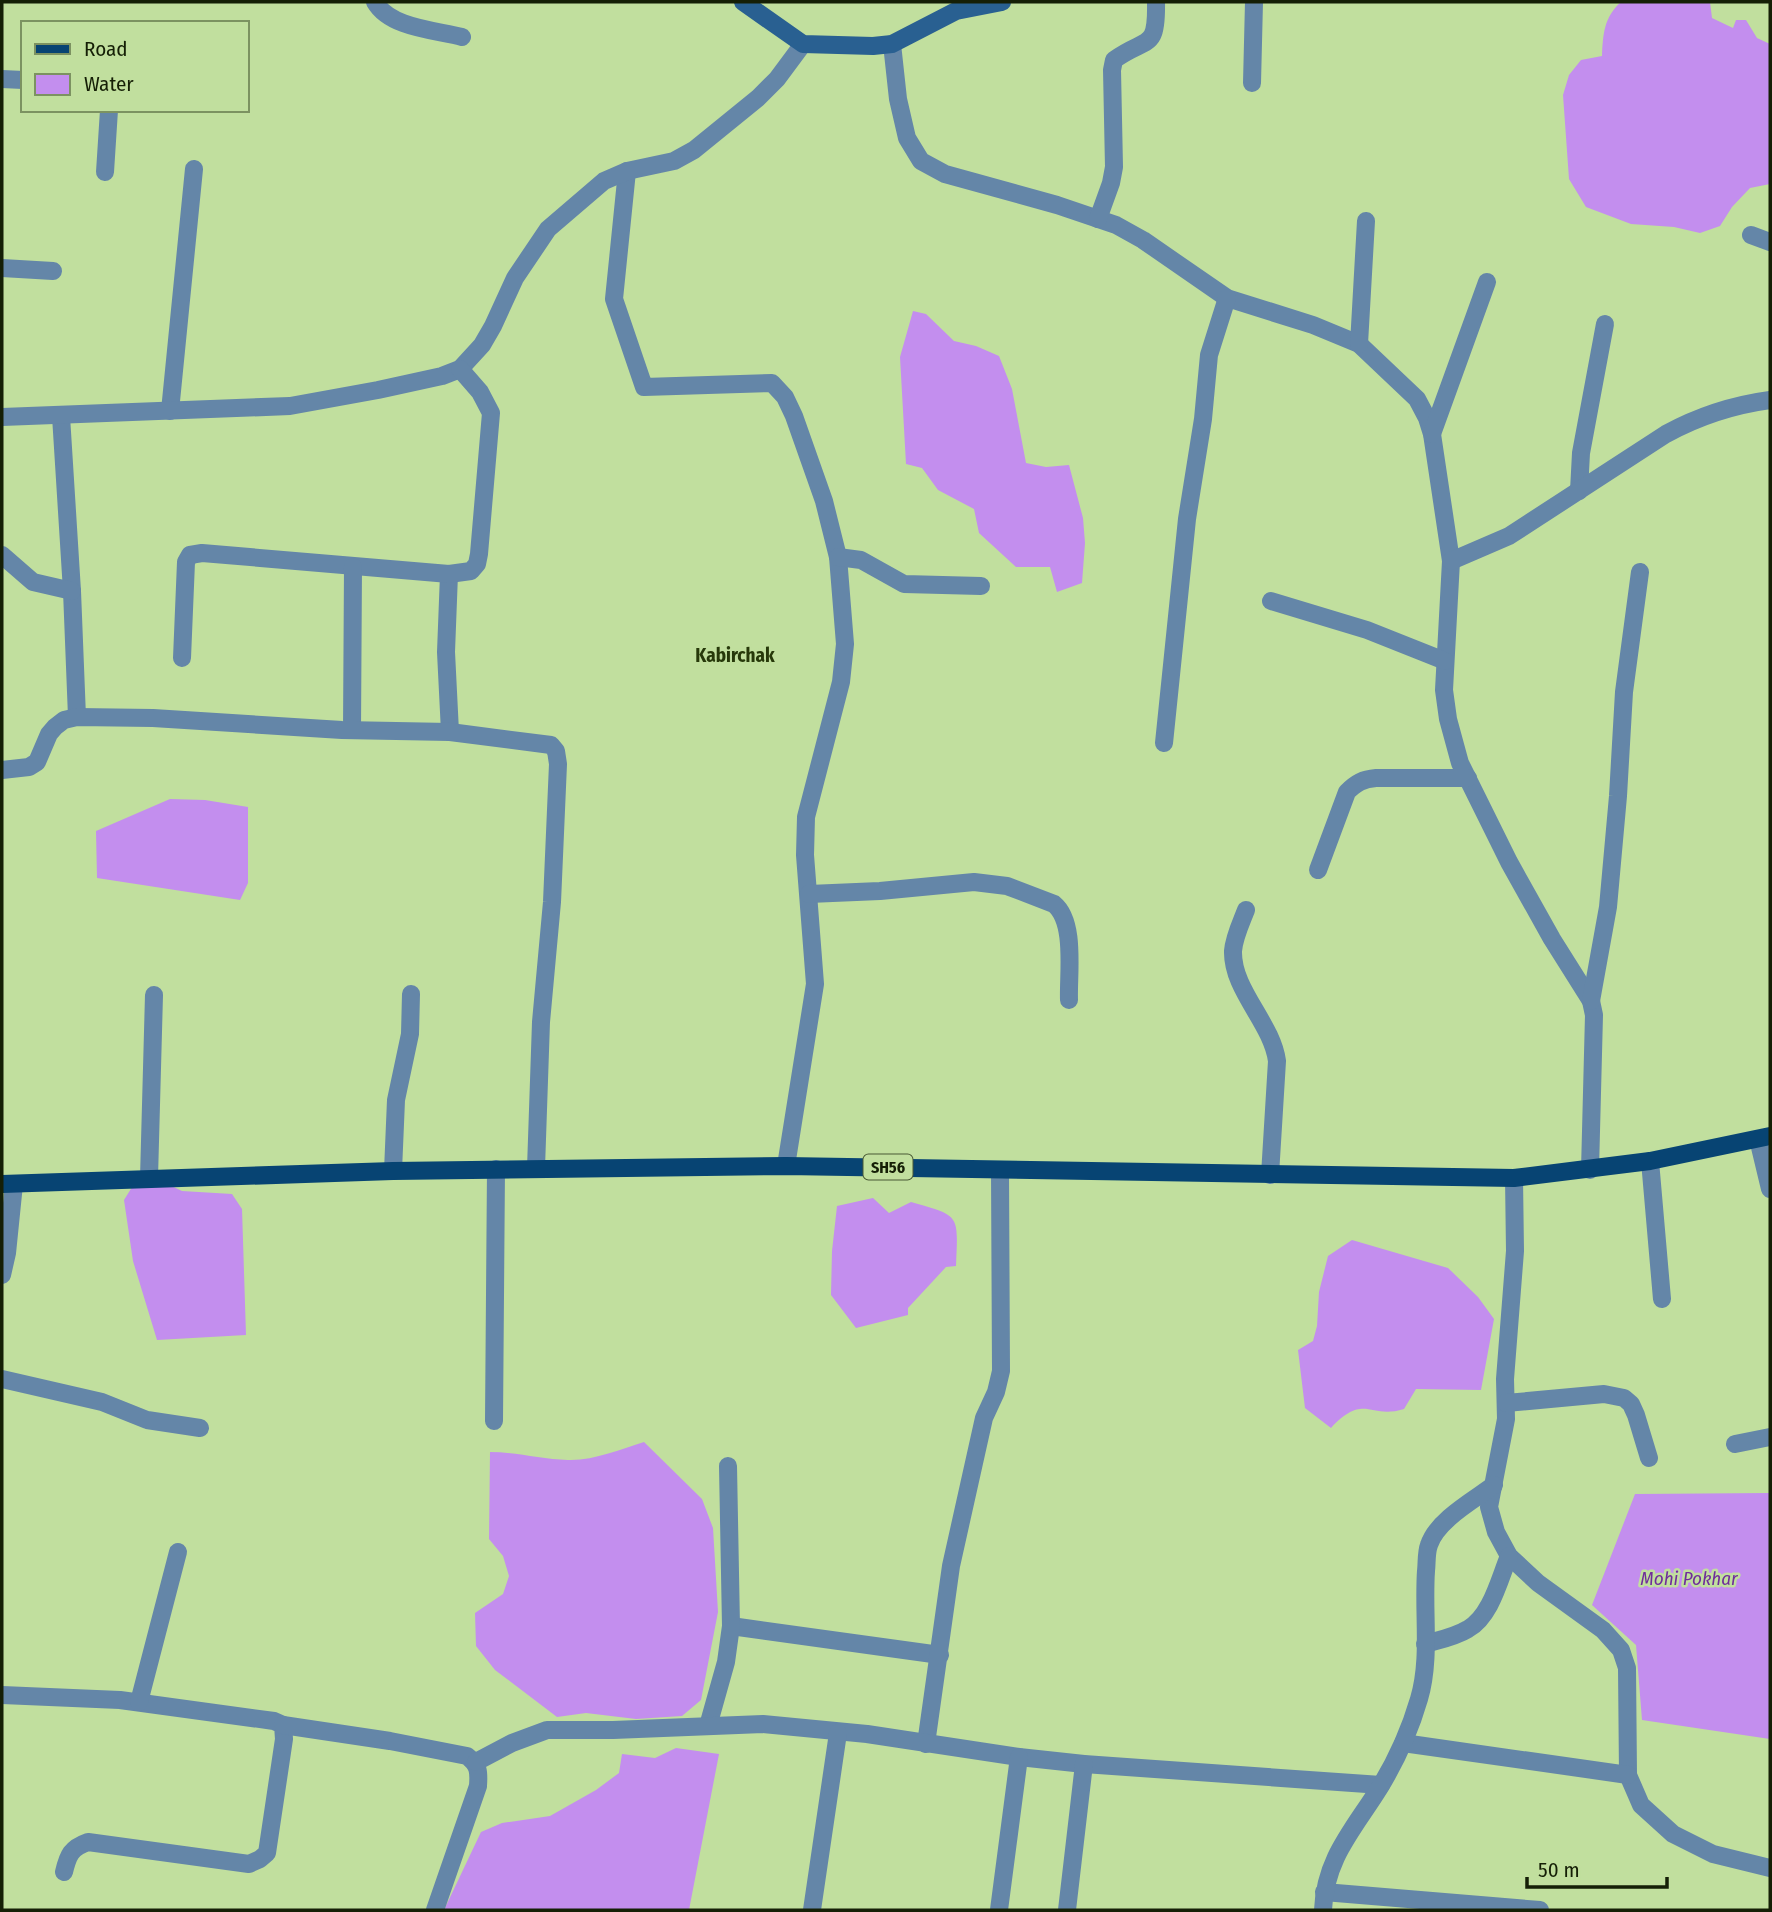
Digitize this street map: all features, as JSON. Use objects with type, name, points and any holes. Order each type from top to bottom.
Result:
[{"type":"main road","points":[[743,2],[803,44],[873,46],[892,44],[954,6],[1002,2]]},
{"type":"main road","name":"SH56","points":[[8,1184],[393,1171],[786,1166],[1514,1178],[1650,1161],[1764,1138]]},
{"type":"street","points":[[375,2],[384,14],[408,24],[462,37]]},
{"type":"street","points":[[1098,219],[1114,167],[1114,60],[1150,41],[1154,34],[1156,2]]},
{"type":"street","points":[[1252,83],[1254,2]]},
{"type":"street","points":[[2,416],[290,406],[378,390],[442,376],[460,369],[482,345],[514,278],[548,229],[604,181],[627,171],[674,161],[694,149],[758,98],[803,44]]},
{"type":"street","points":[[892,44],[898,99],[907,138],[921,161],[945,174],[1057,205],[1116,225],[1143,240],[1227,298],[1313,325],[1359,344],[1417,399],[1432,434],[1451,561],[1444,690],[1448,719],[1461,763],[1509,862],[1591,1001],[1594,1015],[1590,1170]]},
{"type":"street","points":[[2,79],[21,80]]},
{"type":"street","points":[[106,172],[109,112]]},
{"type":"street","points":[[170,411],[194,169]]},
{"type":"street","points":[[627,171],[614,299],[644,387],[772,383],[778,388],[794,416],[816,477],[838,557],[845,661],[806,817],[805,855],[815,984],[786,1166]]},
{"type":"street","points":[[1359,344],[1366,221]]},
{"type":"street","points":[[1751,235],[1770,242]]},
{"type":"street","points":[[2,268],[53,271]]},
{"type":"street","points":[[1432,434],[1488,282]]},
{"type":"street","points":[[1164,743],[1187,519],[1203,419],[1209,355],[1227,298]]},
{"type":"street","points":[[1578,491],[1581,453],[1605,324]]},
{"type":"street","points":[[182,658],[186,562],[190,555],[202,553],[449,574],[471,571],[477,564],[491,413],[480,392],[460,369]]},
{"type":"street","points":[[1451,561],[1509,536],[1693,419],[1770,400]]},
{"type":"street","points":[[61,416],[77,717]]},
{"type":"street","points":[[2,555],[33,582],[72,591]]},
{"type":"street","points":[[838,557],[861,560],[904,584],[981,586]]},
{"type":"street","points":[[352,730],[353,567]]},
{"type":"street","points":[[1591,1001],[1608,907],[1624,692],[1640,572]]},
{"type":"street","points":[[449,574],[446,652],[450,732]]},
{"type":"street","points":[[1271,601],[1367,630],[1445,661]]},
{"type":"street","points":[[2,770],[29,767],[37,762],[49,734],[55,727],[64,720],[77,717],[450,732],[551,745],[556,751],[558,764],[552,902],[541,1022],[536,1168]]},
{"type":"street","points":[[1318,870],[1347,793],[1355,784],[1364,779],[1376,778],[1468,778]]},
{"type":"street","points":[[809,894],[880,891],[974,882],[1007,886],[1055,904],[1068,925],[1069,1000]]},
{"type":"street","points":[[1246,910],[1234,942],[1234,964],[1276,1050],[1277,1061],[1270,1175]]},
{"type":"street","points":[[393,1171],[396,1100],[410,1034],[411,994]]},
{"type":"street","points":[[149,1178],[154,995]]},
{"type":"street","points":[[1764,1138],[1770,1189]]},
{"type":"street","points":[[1650,1161],[1662,1298]]},
{"type":"street","points":[[495,1421],[496,1169]]},
{"type":"street","points":[[926,1744],[954,1553],[984,1418],[996,1392],[1001,1371],[1000,1171]]},
{"type":"street","points":[[1514,1178],[1515,1251],[1505,1379],[1506,1419],[1489,1507],[1496,1532],[1509,1556],[1538,1583],[1602,1630],[1621,1650],[1627,1668],[1628,1775],[1641,1805],[1673,1834],[1713,1854],[1770,1868]]},
{"type":"street","points":[[2,1275],[7,1253],[8,1184]]},
{"type":"street","points":[[2,1379],[102,1402],[136,1418],[200,1428]]},
{"type":"street","points":[[1506,1403],[1604,1394],[1624,1398],[1631,1404],[1636,1415],[1649,1458]]},
{"type":"street","points":[[1735,1444],[1770,1437]]},
{"type":"street","points":[[708,1726],[726,1662],[731,1626],[728,1466]]},
{"type":"street","points":[[1494,1485],[1438,1527],[1428,1546],[1425,1644],[1420,1697],[1403,1743],[1381,1785],[1341,1846],[1328,1873],[1323,1901],[1540,1910]]},
{"type":"street","points":[[139,1702],[178,1552]]},
{"type":"street","points":[[1425,1644],[1455,1635],[1476,1624],[1484,1614],[1509,1556]]},
{"type":"street","points":[[731,1626],[940,1655]]},
{"type":"street","points":[[2,1695],[139,1702],[274,1721],[283,1725],[467,1756],[476,1762],[478,1786],[435,1910]]},
{"type":"street","points":[[476,1762],[512,1743],[547,1730],[763,1724],[867,1734],[1084,1764],[1381,1785]]},
{"type":"street","points":[[64,1872],[67,1856],[74,1847],[88,1842],[249,1864],[260,1859],[267,1853],[284,1739],[283,1725]]},
{"type":"street","points":[[812,1910],[838,1733]]},
{"type":"street","points":[[1403,1743],[1628,1775]]},
{"type":"street","points":[[999,1910],[1019,1757]]},
{"type":"street","points":[[1068,1910],[1084,1764]]},
{"type":"water","points":[[1621,2],[1710,2],[1712,18],[1733,28],[1736,20],[1746,20],[1757,38],[1770,44],[1770,184],[1750,188],[1732,207],[1720,226],[1700,233],[1674,227],[1631,224],[1586,207],[1569,179],[1563,95],[1569,75],[1581,60],[1602,56],[1608,20]]},
{"type":"water","points":[[913,311],[926,314],[954,341],[976,346],[999,356],[1012,389],[1026,463],[1046,467],[1069,465],[1083,518],[1085,543],[1082,583],[1057,592],[1050,567],[1016,567],[979,533],[974,509],[938,490],[922,468],[906,464],[900,357]]},
{"type":"water","points":[[170,799],[205,800],[248,807],[248,883],[240,900],[97,878],[96,831]]},
{"type":"water","points":[[159,1180],[182,1191],[232,1194],[242,1209],[246,1335],[157,1340],[133,1261],[124,1200],[134,1184]]},
{"type":"water","points":[[873,1198],[889,1213],[911,1202],[948,1215],[956,1227],[956,1266],[946,1267],[908,1308],[908,1315],[856,1328],[831,1295],[837,1206]]},
{"type":"water","points":[[1352,1240],[1448,1268],[1478,1297],[1494,1319],[1481,1390],[1416,1389],[1404,1409],[1383,1412],[1367,1409],[1352,1411],[1331,1428],[1305,1408],[1298,1350],[1313,1341],[1317,1326],[1319,1292],[1328,1256]]},
{"type":"water","points":[[644,1442],[702,1499],[713,1528],[718,1612],[701,1700],[682,1716],[636,1719],[586,1713],[557,1717],[495,1670],[476,1646],[475,1613],[503,1594],[509,1576],[503,1556],[489,1539],[490,1452],[578,1460]]},
{"type":"water","name":"Mohi Pokhar","points":[[1770,1493],[1770,1739],[1642,1720],[1636,1645],[1592,1605],[1635,1494]]},
{"type":"water","points":[[676,1748],[719,1754],[689,1910],[444,1910],[481,1832],[502,1823],[550,1816],[596,1790],[619,1773],[622,1754],[655,1758]]},
{"type":"district","name":"Kabirchak","points":[[735,655]]}]
